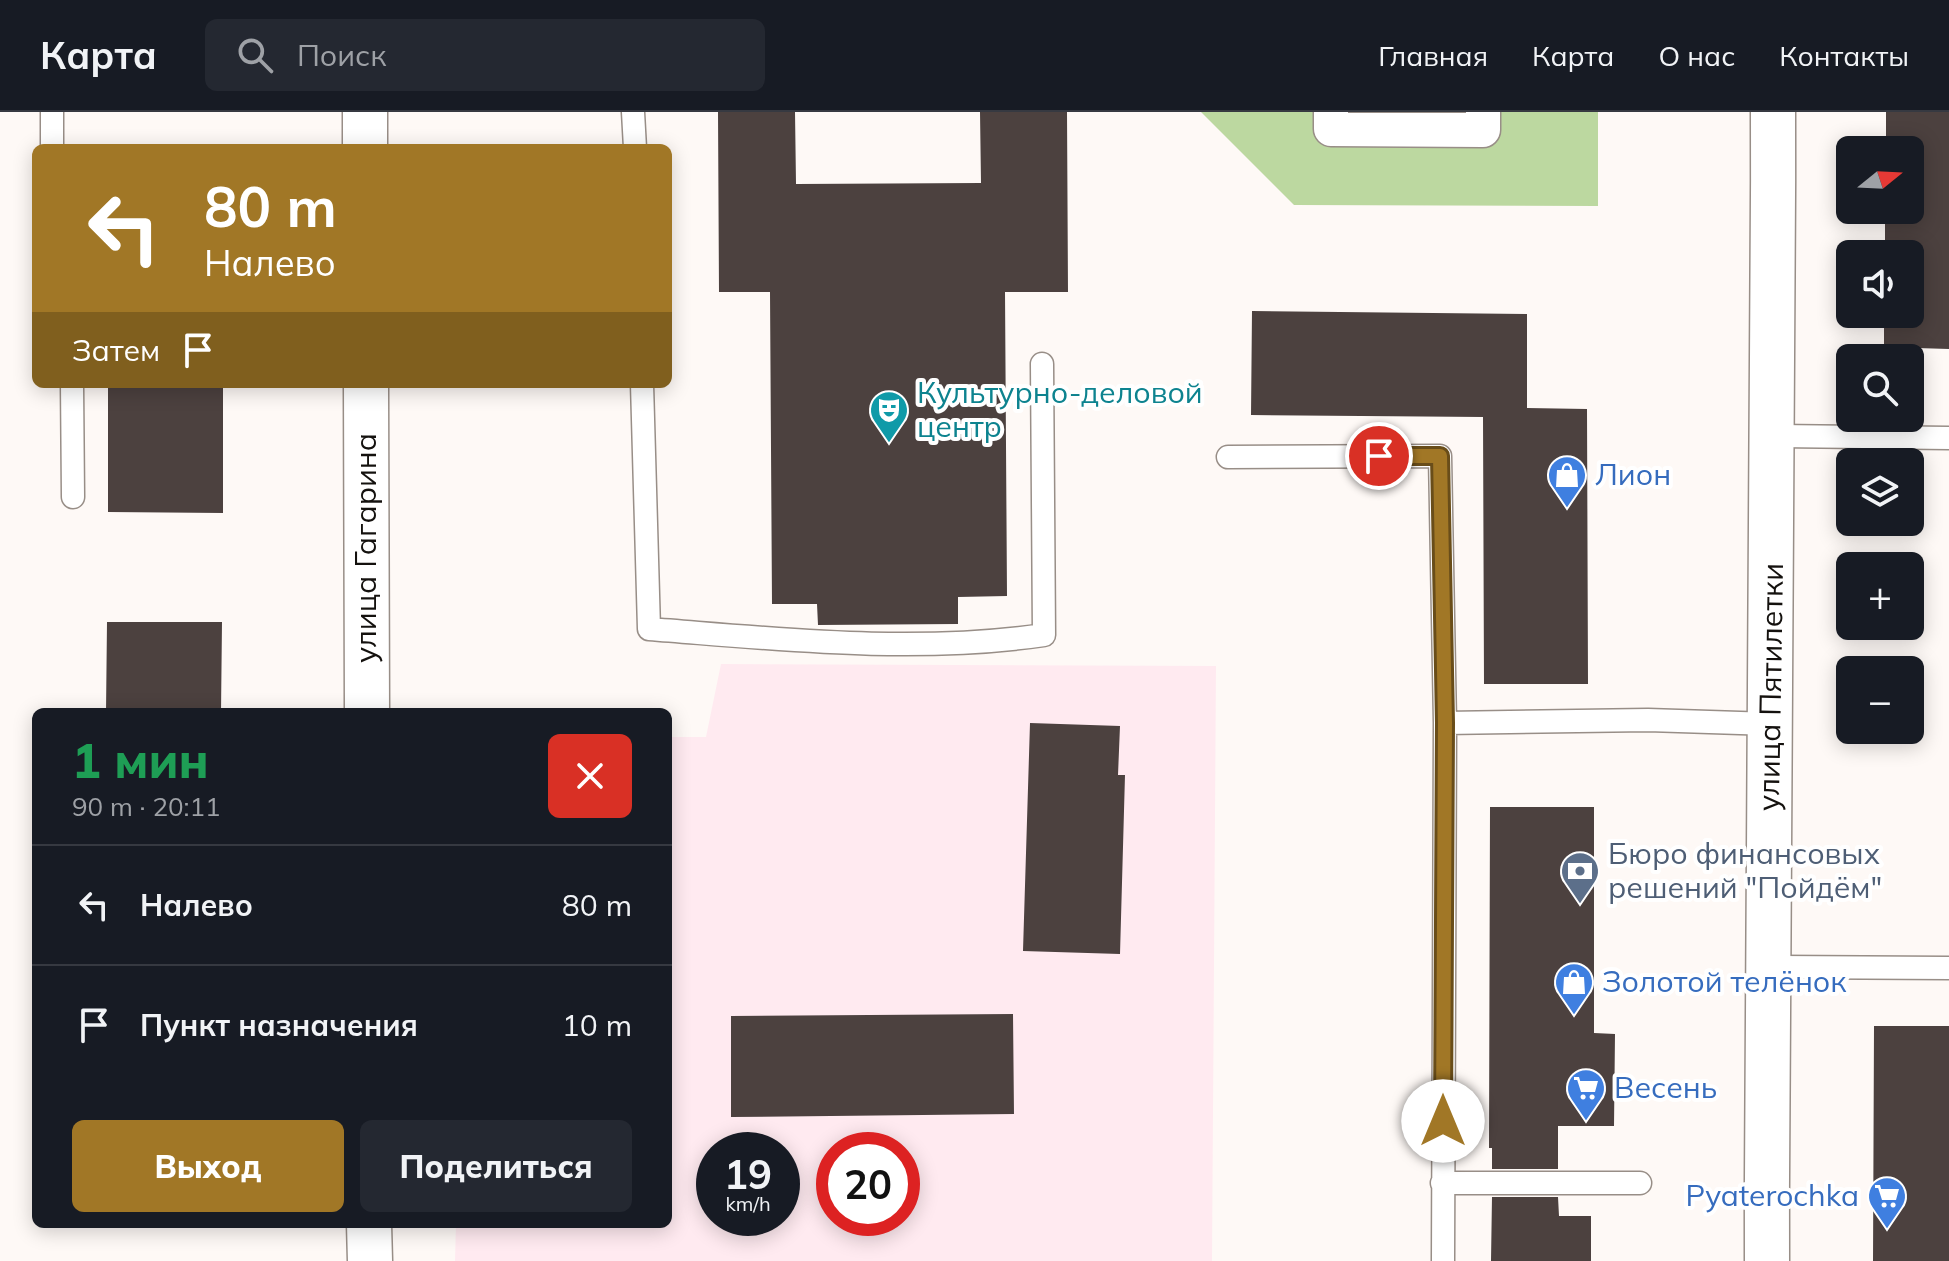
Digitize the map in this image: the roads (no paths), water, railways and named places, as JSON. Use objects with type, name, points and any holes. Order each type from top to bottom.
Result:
[{"type":"main road","points":[[365,112],[365,144]]},
{"type":"main road","name":"улица Пятилетки","points":[[1767,1261],[1767,967],[1774,436],[1773,112]]},
{"type":"main road","name":"улица Гагарина","points":[[366,388],[367,708]]},
{"type":"main road","points":[[369,1228],[370,1261]]},
{"type":"street","points":[[1331,112],[1331,129],[1483,130],[1483,112]]},
{"type":"lane","points":[[52,112],[52,144]]},
{"type":"lane","points":[[633,112],[635,144]]},
{"type":"lane","points":[[642,388],[649,629],[820,642],[989,643],[1044,635],[1042,364]]},
{"type":"lane","points":[[72,388],[73,497]]},
{"type":"lane","points":[[1774,436],[1949,438]]},
{"type":"lane","points":[[1228,457],[1440,456],[1445,723],[1443,1261]]},
{"type":"lane","points":[[1445,723],[1648,720],[1771,724]]},
{"type":"lane","points":[[1767,967],[1949,968]]},
{"type":"lane","points":[[1442,1183],[1640,1183]]},
{"type":"place","name":"Культурно-деловой центр","points":[[889,444]]},
{"type":"place","name":"Лион","points":[[1567,509]]},
{"type":"place","name":"Бюро финансовых решений \"Пойдём\"","points":[[1580,905]]},
{"type":"place","name":"Золотой телёнок","points":[[1574,1016]]},
{"type":"place","name":"Весень","points":[[1586,1122]]},
{"type":"place","name":"Pyaterochka","points":[[1887,1230]]}]
